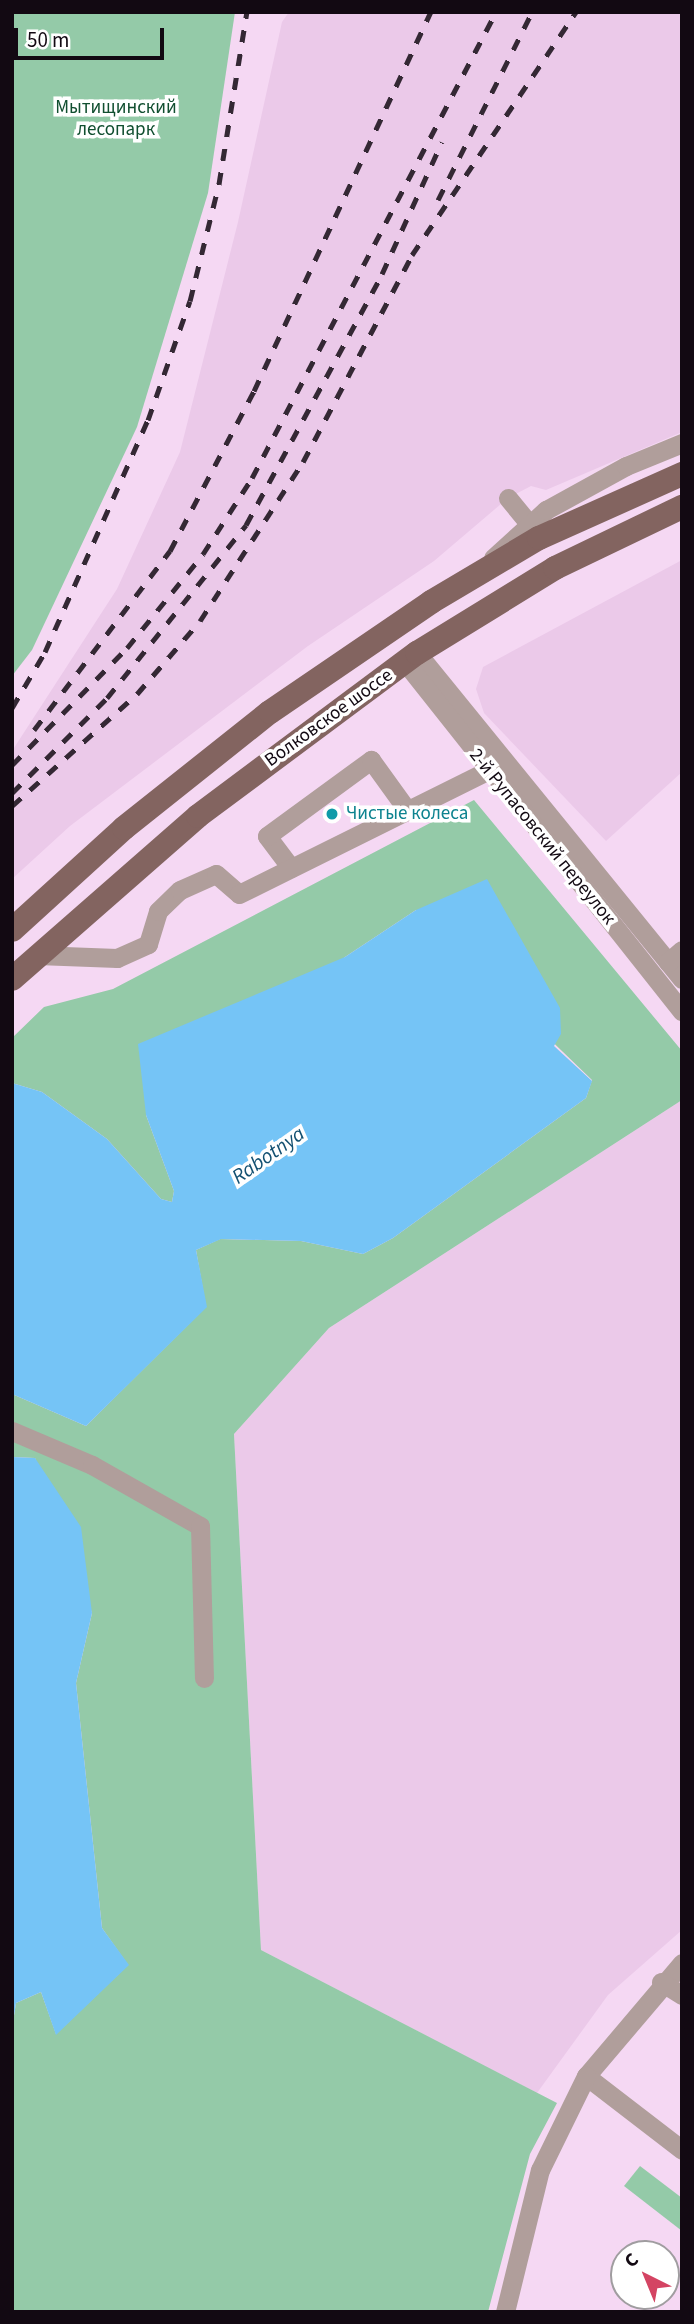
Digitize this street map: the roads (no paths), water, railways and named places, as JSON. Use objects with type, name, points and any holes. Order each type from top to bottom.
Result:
[{"type":"main road","name":"Волковское шоссе","points":[[12,930],[124,828],[270,712],[474,576],[534,531],[682,474]]},
{"type":"main road","name":"Волковское шоссе","points":[[12,979],[214,803],[411,658],[555,568],[682,508]]},
{"type":"street","points":[[508,498],[534,531],[626,466],[682,443]]},
{"type":"street","points":[[411,658],[675,956],[682,979]]},
{"type":"street","name":"2-й Рупасовский переулок","points":[[411,658],[489,770],[682,1011]]},
{"type":"street","points":[[291,868],[267,835],[371,760],[407,810]]},
{"type":"street","points":[[37,955],[117,958],[148,944],[158,911],[180,890],[216,874],[239,894],[489,770]]},
{"type":"street","points":[[12,1432],[92,1465],[200,1526],[204,1678]]},
{"type":"street","points":[[505,2312],[540,2170],[586,2076],[661,1982],[682,1963]]},
{"type":"street","points":[[661,1982],[682,1995]]},
{"type":"street","points":[[586,2076],[682,2150]]},
{"type":"water","name":"Rabotnya","points":[[487,879],[560,1008],[561,1034],[554,1046],[592,1081],[586,1098],[393,1238],[363,1254],[301,1241],[221,1239],[196,1250],[207,1307],[86,1426],[12,1394],[12,1083],[42,1092],[107,1139],[161,1199],[172,1202],[174,1191],[146,1115],[138,1044],[345,957],[416,910]]},
{"type":"water","points":[[12,1457],[35,1458],[81,1527],[92,1613],[76,1683],[102,1928],[129,1965],[56,2035],[41,1992],[16,2003],[12,2028]]},
{"type":"railway","points":[[12,708],[45,652],[148,420],[190,301],[219,184],[247,12]]},
{"type":"railway","points":[[34,730],[170,551],[254,391],[431,12]]},
{"type":"railway","points":[[12,765],[127,648],[203,554],[252,478],[496,12]]},
{"type":"railway","points":[[438,200],[532,12]]},
{"type":"railway","points":[[12,806],[137,694],[200,621],[303,462],[412,255],[576,12]]},
{"type":"railway","points":[[12,793],[107,698],[246,525],[382,274],[442,142]]},
{"type":"place","name":"Чистые колеса","points":[[332,814]]},
{"type":"park label","name":"Мытищинский лесопарк","points":[[116,119]]}]
